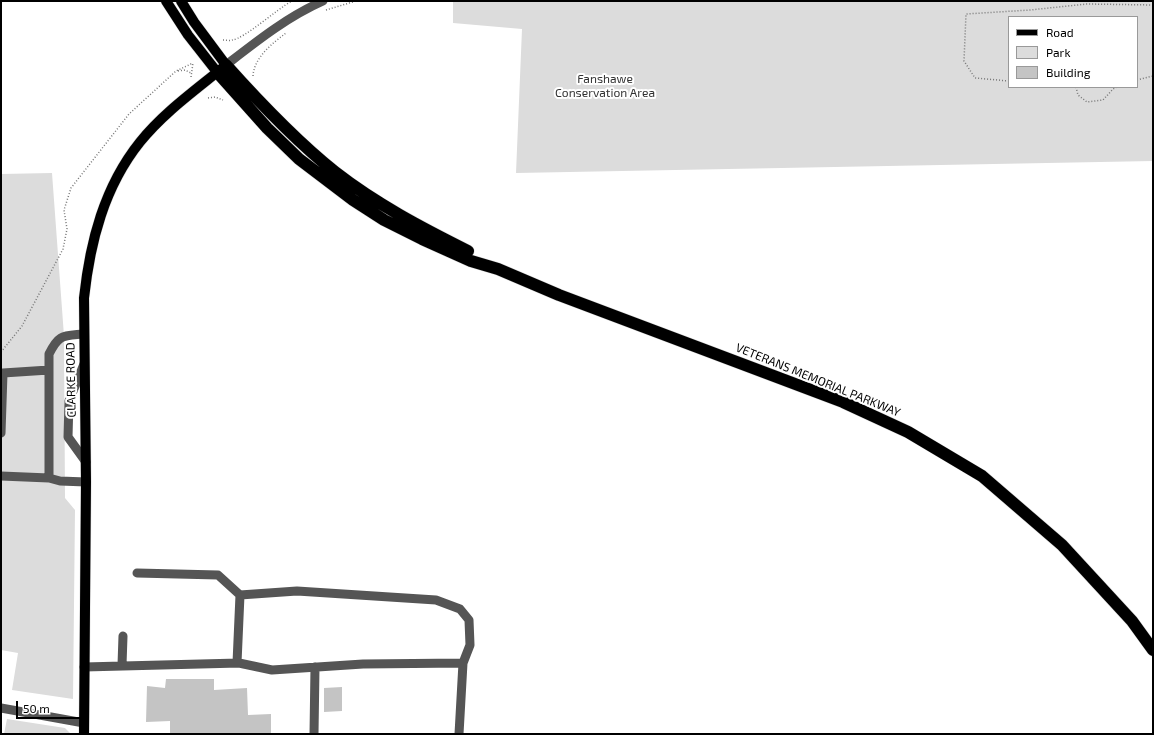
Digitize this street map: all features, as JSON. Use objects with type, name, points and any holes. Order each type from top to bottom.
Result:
[{"type":"highway","name":"VETERANS MEMORIAL PARKWAY","points":[[222,68],[336,172],[391,210],[481,258],[498,269],[558,295],[775,375],[843,402],[908,432],[982,476],[1062,545],[1132,621],[1153,650]]},
{"type":"main road","points":[[166,1],[188,35],[222,68]]},
{"type":"main road","points":[[181,1],[222,68]]},
{"type":"main road","name":"CLARKE ROAD","points":[[84,734],[86,462],[83,334],[84,298],[90,253],[102,208],[110,190],[140,143],[176,106],[222,68]]},
{"type":"street","points":[[222,68],[277,26],[301,10],[322,1]]},
{"type":"street","points":[[49,478],[49,354],[55,342],[64,336],[83,334]]},
{"type":"street","points":[[84,364],[69,401],[68,437],[86,462]]},
{"type":"street","points":[[1,433],[3,373],[49,370]]},
{"type":"street","points":[[1,476],[49,478],[60,481],[86,482]]},
{"type":"street","points":[[137,573],[218,575],[240,595],[297,591],[436,600],[460,610],[469,620],[470,645],[463,663],[459,734]]},
{"type":"street","points":[[236,663],[240,595]]},
{"type":"street","points":[[122,665],[123,636]]},
{"type":"street","points":[[84,667],[236,663],[272,670],[362,664],[463,663]]},
{"type":"street","points":[[314,734],[315,667]]},
{"type":"street","points":[[1,708],[84,723]]},
{"type":"path","points":[[223,40],[233,40],[241,36],[269,15],[292,1]]},
{"type":"path","points":[[322,12],[356,1]]},
{"type":"path","points":[[1008,82],[975,78],[964,61],[966,14],[1030,10],[1087,4],[1153,5]]},
{"type":"path","points":[[253,76],[255,66],[265,52],[292,29]]},
{"type":"path","points":[[1,352],[22,326],[63,249],[67,229],[64,210],[71,188],[129,114],[176,71],[193,63],[191,77]]},
{"type":"path","points":[[176,71],[185,70],[191,73]]},
{"type":"path","points":[[1138,80],[1153,76]]},
{"type":"path","points":[[1076,88],[1078,95],[1087,102],[1103,100],[1115,88]]},
{"type":"path","points":[[208,98],[215,97],[222,100]]},
{"type":"green space","name":"Fanshawe Conservation Area","points":[[453,1],[1153,1],[1153,161],[516,173],[522,29],[453,23]]},
{"type":"green space","points":[[52,173],[64,336],[65,498],[75,510],[73,699],[12,690],[18,653],[1,650],[1,174]]},
{"type":"green space","points":[[7,719],[65,728],[71,734],[4,734]]},
{"type":"building","points":[[166,679],[214,679],[214,690],[247,688],[248,715],[271,714],[271,734],[170,734],[170,721],[146,722],[147,686],[165,688]]},
{"type":"building","points":[[342,687],[342,711],[324,712],[324,688]]}]
